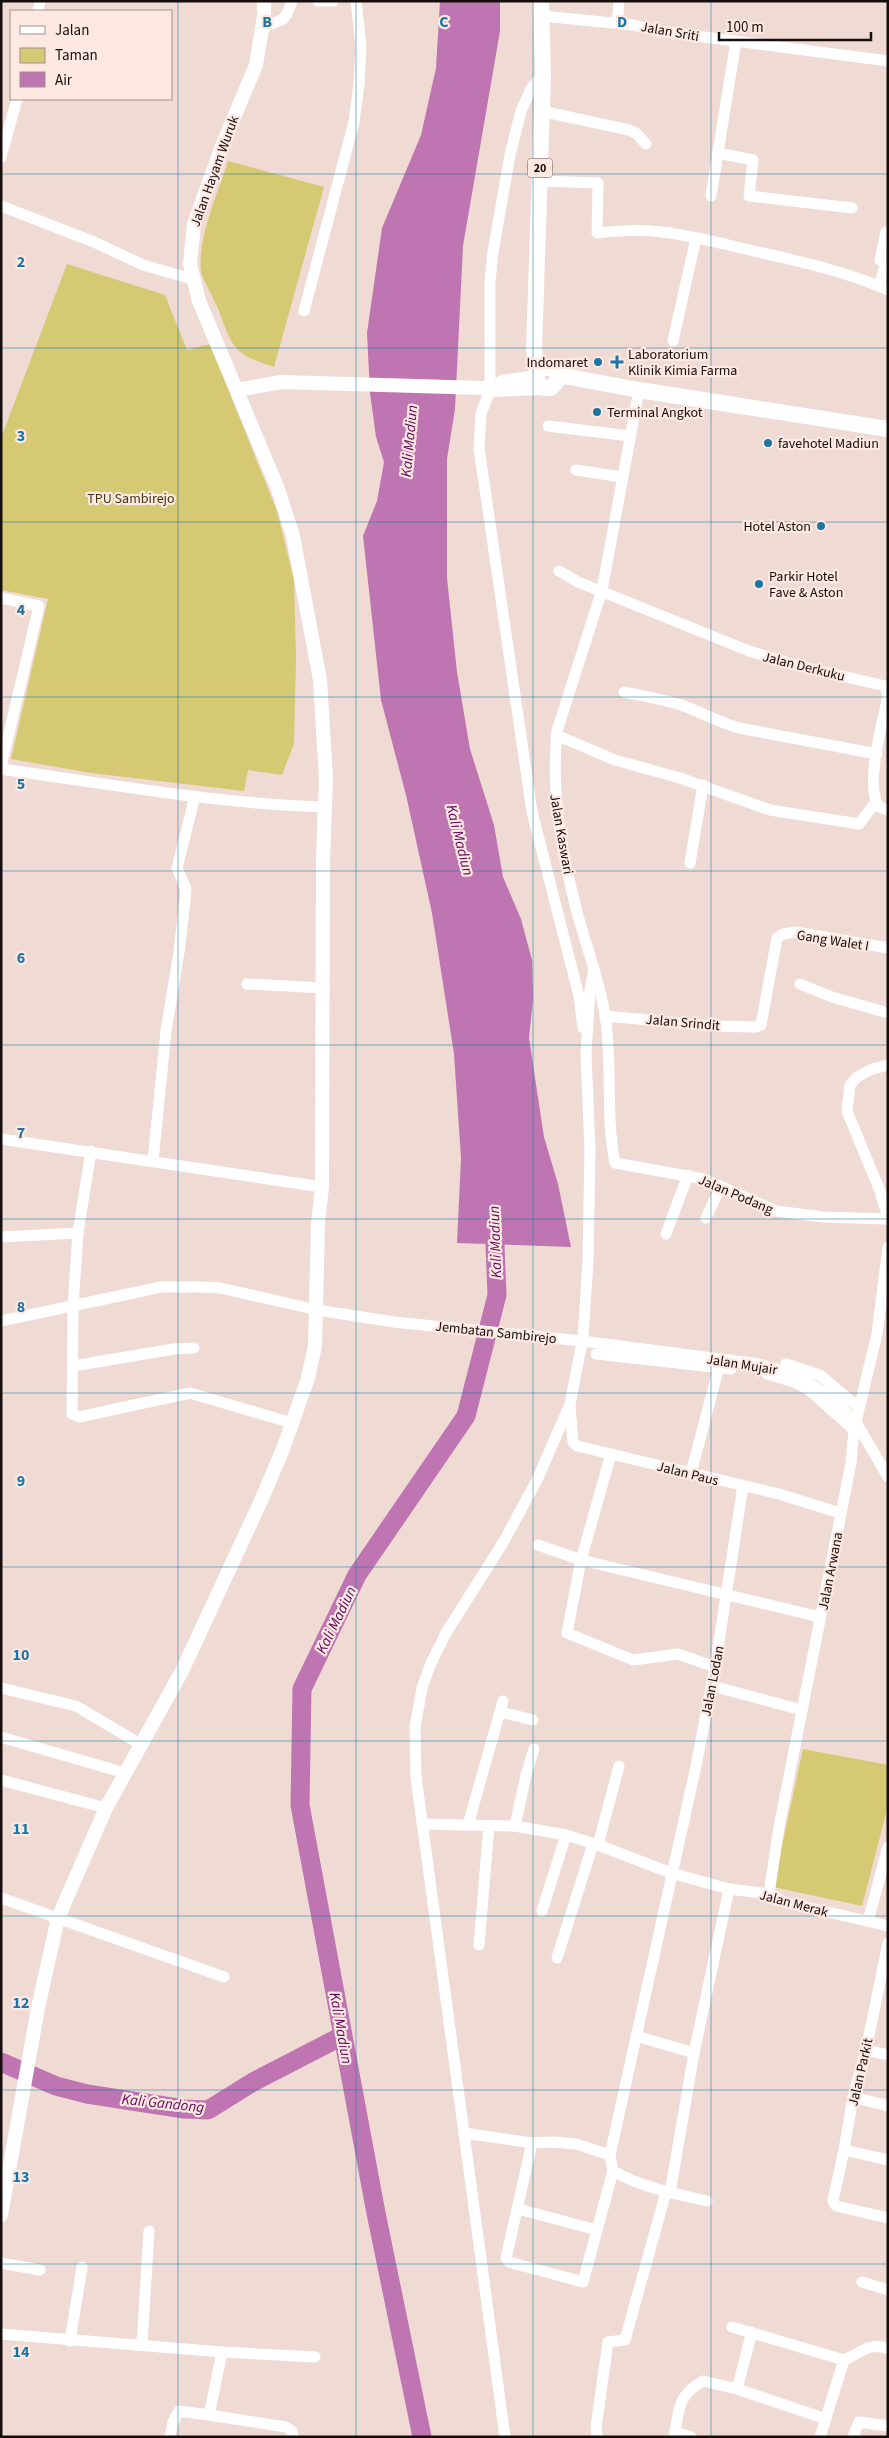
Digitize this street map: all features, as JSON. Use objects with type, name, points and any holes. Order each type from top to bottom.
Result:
[{"type":"highway","name":"20","points":[[542,8],[543,74],[534,334],[547,378]]},
{"type":"highway","points":[[547,378],[638,390],[888,430]]},
{"type":"main road","name":"Jalan Hayam Wuruk","points":[[1,2215],[19,2105],[58,1918],[106,1808],[182,1671],[260,1503],[308,1378],[315,1346],[318,1224],[322,1187],[323,860],[326,807],[320,680],[293,536],[278,489],[208,324],[192,279],[190,264],[191,237],[194,224],[222,146],[256,65],[263,28],[264,1]]},
{"type":"main road","points":[[237,390],[281,382],[486,387],[547,378]]},
{"type":"street","points":[[263,28],[283,19],[288,14],[292,1]]},
{"type":"street","points":[[318,1],[333,1]]},
{"type":"street","points":[[304,311],[354,122],[361,47],[356,1]]},
{"type":"street","points":[[617,23],[619,1]]},
{"type":"street","name":"Jalan Sriti","points":[[542,8],[658,31],[888,61]]},
{"type":"street","points":[[710,196],[736,41]]},
{"type":"street","points":[[543,74],[531,89],[520,111],[494,242],[490,282],[486,387],[481,414],[479,448],[532,812],[579,996],[586,1054]]},
{"type":"street","points":[[1,157],[17,100]]},
{"type":"street","points":[[541,111],[630,130],[636,133],[646,144]]},
{"type":"street","points":[[717,153],[753,160],[749,196],[852,208]]},
{"type":"street","points":[[540,181],[598,183],[597,233],[626,231],[662,232],[696,238],[826,268],[883,288],[887,262],[880,260],[886,232]]},
{"type":"street","points":[[1,206],[94,242],[143,265],[192,279]]},
{"type":"street","points":[[673,341],[696,238]]},
{"type":"street","name":"Jalan Kaswari","points":[[615,1163],[605,1016],[577,913],[557,817],[554,781],[556,735],[602,590],[638,390]]},
{"type":"street","points":[[548,426],[630,436]]},
{"type":"street","points":[[576,470],[622,477]]},
{"type":"street","points":[[559,571],[578,582],[602,590]]},
{"type":"street","name":"Jalan Derkuku","points":[[602,590],[749,651],[795,665],[885,686],[888,696],[877,754],[874,779],[875,803]]},
{"type":"street","points":[[1,598],[39,606],[1,768],[195,796],[291,806],[326,807]]},
{"type":"street","points":[[624,692],[680,705],[723,724],[877,754]]},
{"type":"street","points":[[556,735],[615,760],[703,786],[770,810],[832,822],[862,824],[875,803],[878,807],[888,810]]},
{"type":"street","points":[[690,863],[703,786]]},
{"type":"street","points":[[153,1161],[166,1031],[180,952],[186,889],[177,868],[195,796]]},
{"type":"street","name":"Gang Walet I","points":[[761,1025],[777,938],[783,934],[795,932],[888,948]]},
{"type":"street","points":[[505,2437],[416,1777],[415,1727],[422,1688],[446,1634],[504,1541],[537,1480],[570,1404],[580,1341],[588,1261],[590,1194],[586,1054],[590,990],[594,970]]},
{"type":"street","points":[[247,984],[324,988]]},
{"type":"street","points":[[800,984],[832,998],[888,1014]]},
{"type":"street","name":"Jalan Srindit","points":[[605,1016],[713,1026],[761,1025]]},
{"type":"street","points":[[888,1065],[872,1069],[858,1077],[850,1086],[847,1111],[880,1191],[888,1219]]},
{"type":"street","points":[[1,1139],[322,1187]]},
{"type":"street","points":[[91,1152],[78,1233],[73,1307],[72,1414],[76,1417],[190,1393],[292,1423]]},
{"type":"street","name":"Jalan Podang","points":[[615,1163],[704,1179],[720,1188],[776,1211],[823,1217],[888,1219]]},
{"type":"street","points":[[666,1234],[688,1175]]},
{"type":"street","points":[[706,1218],[720,1188]]},
{"type":"street","points":[[1,1237],[78,1233]]},
{"type":"street","name":"Jalan Arwana","points":[[769,1894],[770,1879],[802,1710],[851,1463],[855,1426],[882,1336],[888,1247]]},
{"type":"street","name":"Jembatan Sambirejo","points":[[1,1320],[73,1307],[161,1287],[200,1286],[220,1288],[317,1310],[413,1323],[580,1341]]},
{"type":"street","points":[[598,1339],[758,1357],[800,1368],[820,1375],[859,1408]]},
{"type":"street","name":"Jalan Mujair","points":[[580,1341],[759,1364],[800,1376],[821,1389],[855,1426],[888,1477]]},
{"type":"street","points":[[73,1366],[174,1349],[194,1348]]},
{"type":"street","points":[[596,1354],[758,1371],[794,1382],[808,1389],[855,1426]]},
{"type":"street","points":[[691,1473],[719,1367]]},
{"type":"street","name":"Jalan Paus","points":[[570,1404],[573,1442],[584,1448],[743,1486],[840,1513]]},
{"type":"street","points":[[611,1454],[581,1560],[567,1633],[633,1660],[678,1654],[715,1667]]},
{"type":"street","name":"Jalan Lodan","points":[[610,2154],[712,1686],[743,1486]]},
{"type":"street","points":[[538,1545],[581,1560],[820,1617]]},
{"type":"street","points":[[712,1686],[802,1710]]},
{"type":"street","points":[[1,1688],[76,1706],[140,1744]]},
{"type":"street","points":[[468,1825],[502,1707],[533,1720]]},
{"type":"street","points":[[1,1737],[125,1773]]},
{"type":"street","points":[[515,1826],[526,1775],[534,1750]]},
{"type":"street","points":[[557,1958],[619,1766]]},
{"type":"street","points":[[1,1780],[106,1808]]},
{"type":"street","name":"Jalan Merak","points":[[422,1824],[515,1826],[566,1835],[671,1873],[729,1889],[769,1894],[784,1902],[888,1926]]},
{"type":"street","points":[[479,1945],[489,1825]]},
{"type":"street","points":[[542,1911],[566,1835]]},
{"type":"street","points":[[868,1922],[888,1847]]},
{"type":"street","points":[[597,2437],[596,2427],[608,2342],[625,2340],[668,2192],[694,2053],[729,1889]]},
{"type":"street","points":[[1,1898],[224,1977]]},
{"type":"street","name":"Jalan Parkit","points":[[888,1943],[883,1993],[853,2097],[844,2150],[832,2201],[836,2206],[888,2218]]},
{"type":"street","points":[[636,2036],[694,2053]]},
{"type":"street","points":[[866,2050],[888,2055]]},
{"type":"street","points":[[853,2097],[888,2106]]},
{"type":"street","points":[[464,2133],[532,2143],[576,2144],[610,2154],[613,2171],[583,2282],[509,2262],[506,2258],[532,2143]]},
{"type":"street","points":[[844,2150],[888,2160]]},
{"type":"street","points":[[613,2171],[626,2179],[668,2192],[707,2201]]},
{"type":"street","points":[[518,2209],[597,2230]]},
{"type":"street","points":[[142,2344],[149,2231]]},
{"type":"street","points":[[1,2263],[40,2270]]},
{"type":"street","points":[[70,2341],[82,2267]]},
{"type":"street","points":[[862,2282],[888,2290]]},
{"type":"street","points":[[732,2327],[844,2360],[871,2346],[878,2345],[888,2349]]},
{"type":"street","points":[[737,2389],[752,2332]]},
{"type":"street","points":[[1,2334],[70,2341],[142,2344],[222,2352],[315,2357]]},
{"type":"street","points":[[209,2415],[222,2352]]},
{"type":"street","points":[[820,2437],[844,2360]]},
{"type":"street","points":[[691,2437],[675,2434],[680,2402],[698,2384],[705,2381],[737,2389],[826,2419]]},
{"type":"street","points":[[170,2437],[172,2422],[180,2411],[286,2427],[292,2430],[292,2437]]},
{"type":"street","points":[[853,2437],[859,2422],[888,2426]]},
{"type":"green space","points":[[228,161],[324,187],[274,367],[243,354],[232,342],[201,272],[202,245],[205,231]]},
{"type":"green space","name":"TPU Sambirejo","points":[[67,264],[165,295],[187,350],[210,344],[277,511],[294,580],[296,657],[294,744],[282,775],[248,770],[244,791],[91,773],[11,759],[48,599],[1,590],[1,438]]},
{"type":"green space","points":[[803,1749],[888,1765],[888,1806],[862,1906],[773,1887]]},
{"type":"water","points":[[440,1],[500,1],[500,31],[463,246],[455,409],[447,459],[447,578],[457,672],[470,749],[494,825],[503,877],[521,919],[532,960],[533,999],[529,1038],[544,1137],[558,1184],[571,1247],[457,1243],[461,1158],[454,1054],[432,913],[406,795],[381,700],[363,536],[377,501],[384,462],[376,437],[370,393],[367,333],[382,228],[421,135],[436,68]]},
{"type":"waterway","name":"Kali Madiun","points":[[422,2437],[376,2213],[300,1805],[302,1689],[357,1575],[466,1416],[497,1295],[494,1220]]},
{"type":"waterway","name":"Kali Gandong","points":[[1,2062],[56,2086],[87,2094],[184,2109],[208,2110],[253,2082],[342,2036]]},
{"type":"place","name":"Indomaret","points":[[598,362]]},
{"type":"place","name":"Laboratorium Klinik Kimia Farma","points":[[617,362]]},
{"type":"place","name":"Terminal Angkot","points":[[597,412]]},
{"type":"place","name":"favehotel Madiun","points":[[768,443]]},
{"type":"place","name":"Hotel Aston","points":[[821,526]]},
{"type":"place","name":"Parkir Hotel Fave & Aston","points":[[759,584]]}]
